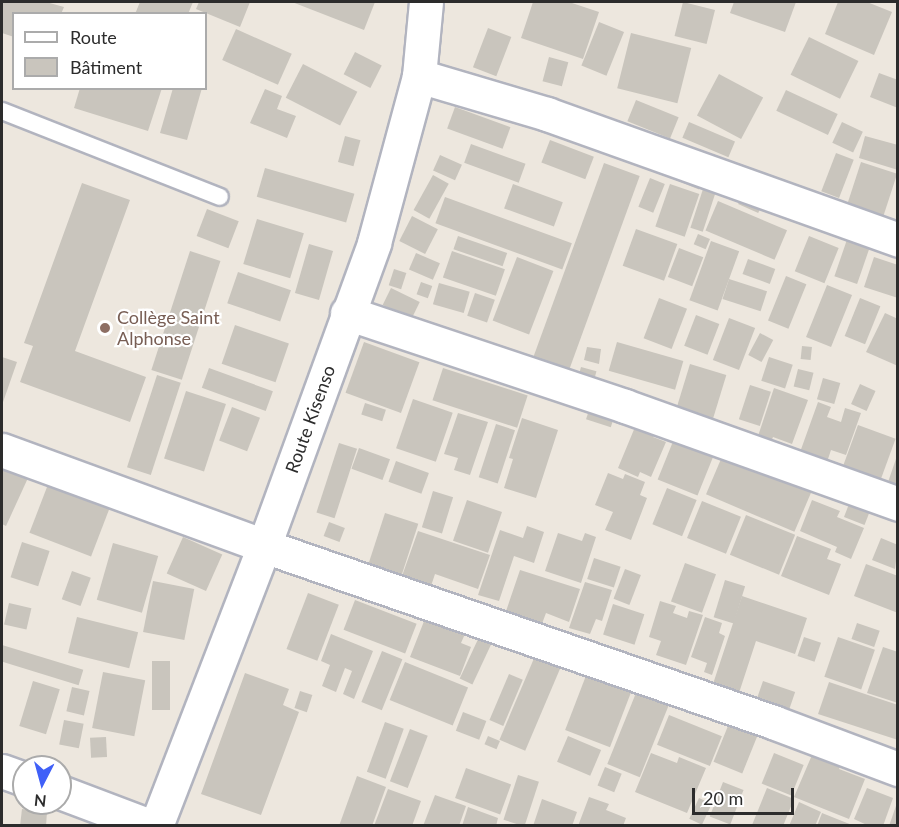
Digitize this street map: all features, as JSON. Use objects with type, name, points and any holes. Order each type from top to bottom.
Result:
[{"type":"street","name":"Route Kisenso","points":[[156,825],[264,546],[374,243],[418,76],[422,3]]},
{"type":"street","points":[[418,76],[548,114],[897,240]]},
{"type":"street","points":[[347,313],[625,406],[897,504]]},
{"type":"street","points":[[2,450],[264,546],[739,710],[897,769]]},
{"type":"street","points":[[72,796],[150,825]]},
{"type":"lane","points":[[2,111],[219,197]]},
{"type":"building","points":[[2,2],[46,2],[64,7],[62,12],[12,12],[12,36],[2,33]]},
{"type":"building","points":[[140,2],[193,2],[189,12],[136,12]]},
{"type":"building","points":[[199,2],[250,2],[240,27],[196,9]]},
{"type":"building","points":[[292,2],[375,2],[364,30]]},
{"type":"building","points":[[533,2],[569,2],[599,12],[583,59],[521,38]]},
{"type":"building","points":[[683,2],[715,10],[707,44],[675,36]]},
{"type":"building","points":[[734,2],[796,2],[785,32],[730,13]]},
{"type":"building","points":[[838,2],[867,2],[892,12],[874,55],[825,34]]},
{"type":"building","points":[[599,22],[624,32],[606,76],[581,66]]},
{"type":"building","points":[[488,28],[511,37],[496,76],[473,67]]},
{"type":"building","points":[[236,29],[292,54],[278,85],[222,60]]},
{"type":"building","points":[[631,33],[691,48],[677,103],[617,88]]},
{"type":"building","points":[[809,37],[858,61],[840,99],[791,75]]},
{"type":"building","points":[[355,52],[382,66],[370,88],[344,74]]},
{"type":"building","points":[[549,57],[568,62],[562,86],[543,81]]},
{"type":"building","points":[[303,64],[357,92],[340,126],[286,98]]},
{"type":"building","points":[[879,73],[898,80],[898,108],[870,97]]},
{"type":"building","points":[[719,74],[763,97],[741,139],[697,115]]},
{"type":"building","points":[[265,89],[282,96],[277,109],[296,116],[287,138],[250,123]]},
{"type":"building","points":[[79,90],[161,90],[148,131],[74,108]]},
{"type":"building","points":[[172,90],[201,90],[187,140],[160,133]]},
{"type":"building","points":[[786,90],[838,114],[828,135],[776,111]]},
{"type":"building","points":[[636,100],[679,117],[670,139],[627,121]]},
{"type":"building","points":[[455,107],[510,127],[503,149],[447,129]]},
{"type":"building","points":[[689,122],[735,142],[728,157],[682,138]]},
{"type":"building","points":[[842,122],[863,132],[853,153],[832,143]]},
{"type":"building","points":[[345,136],[360,140],[353,166],[338,162]]},
{"type":"building","points":[[865,136],[898,145],[898,170],[859,158]]},
{"type":"building","points":[[550,140],[594,157],[585,179],[541,162]]},
{"type":"building","points":[[471,144],[526,164],[519,183],[464,163]]},
{"type":"building","points":[[836,153],[854,160],[839,198],[821,191]]},
{"type":"building","points":[[440,155],[462,165],[455,180],[433,171]]},
{"type":"building","points":[[861,162],[897,174],[883,217],[847,206]]},
{"type":"building","points":[[604,163],[640,176],[569,371],[533,358]]},
{"type":"building","points":[[265,168],[354,194],[346,222],[257,197]]},
{"type":"building","points":[[670,168],[702,181],[699,189],[667,176]]},
{"type":"building","points":[[433,175],[449,184],[429,219],[414,210]]},
{"type":"building","points":[[650,178],[665,184],[653,213],[638,207]]},
{"type":"building","points":[[82,183],[130,200],[75,351],[146,377],[130,422],[20,382],[33,346],[24,343]]},
{"type":"building","points":[[513,184],[563,202],[554,227],[504,208]]},
{"type":"building","points":[[670,184],[699,194],[685,237],[655,227]]},
{"type":"building","points":[[704,186],[716,190],[703,232],[690,228]]},
{"type":"building","points":[[743,193],[763,202],[758,213],[738,204]]},
{"type":"building","points":[[445,197],[572,243],[562,269],[435,223]]},
{"type":"building","points":[[718,201],[787,230],[775,260],[705,230]]},
{"type":"building","points":[[207,209],[239,221],[228,248],[197,236]]},
{"type":"building","points":[[412,216],[438,229],[425,254],[399,241]]},
{"type":"building","points":[[257,219],[304,233],[290,278],[243,264]]},
{"type":"building","points":[[851,228],[874,236],[857,284],[834,276]]},
{"type":"building","points":[[636,229],[677,244],[664,281],[623,266]]},
{"type":"building","points":[[698,234],[710,239],[706,249],[694,244]]},
{"type":"building","points":[[458,236],[507,253],[503,266],[453,249]]},
{"type":"building","points":[[809,236],[839,248],[824,283],[795,271]]},
{"type":"building","points":[[711,241],[739,251],[718,310],[689,300]]},
{"type":"building","points":[[309,244],[333,251],[319,300],[295,293]]},
{"type":"building","points":[[679,248],[703,257],[692,286],[668,277]]},
{"type":"building","points":[[190,251],[220,261],[182,380],[151,370]]},
{"type":"building","points":[[452,251],[505,269],[496,296],[443,277]]},
{"type":"building","points":[[416,253],[440,263],[433,280],[409,270]]},
{"type":"building","points":[[517,257],[553,271],[529,334],[493,320]]},
{"type":"building","points":[[874,257],[898,265],[898,298],[864,287]]},
{"type":"building","points":[[748,259],[775,269],[770,284],[743,274]]},
{"type":"building","points":[[394,269],[406,273],[401,289],[389,285]]},
{"type":"building","points":[[238,272],[291,290],[280,321],[227,303]]},
{"type":"building","points":[[786,276],[806,284],[788,329],[768,321]]},
{"type":"building","points":[[729,279],[767,291],[761,311],[723,299]]},
{"type":"building","points":[[421,282],[432,286],[428,298],[417,294]]},
{"type":"building","points":[[439,283],[470,292],[464,313],[433,304]]},
{"type":"building","points":[[827,285],[852,295],[831,347],[806,337]]},
{"type":"building","points":[[391,288],[420,302],[411,319],[383,305]]},
{"type":"building","points":[[475,293],[495,300],[487,323],[467,316]]},
{"type":"building","points":[[659,298],[687,309],[672,349],[644,338]]},
{"type":"building","points":[[860,298],[880,306],[865,344],[845,336]]},
{"type":"building","points":[[885,313],[898,319],[898,366],[866,352]]},
{"type":"building","points":[[696,315],[719,324],[708,355],[684,346]]},
{"type":"building","points":[[729,318],[755,328],[739,370],[713,360]]},
{"type":"building","points":[[235,325],[289,344],[276,382],[222,364]]},
{"type":"building","points":[[760,333],[773,340],[762,362],[748,355]]},
{"type":"building","points":[[364,342],[419,362],[401,413],[346,393]]},
{"type":"building","points":[[617,342],[683,361],[675,390],[609,371]]},
{"type":"building","points":[[802,346],[812,347],[811,360],[801,359]]},
{"type":"building","points":[[587,347],[601,349],[599,364],[584,360]]},
{"type":"building","points":[[2,357],[17,362],[2,405]]},
{"type":"building","points":[[769,357],[793,365],[785,389],[761,381]]},
{"type":"building","points":[[690,364],[726,375],[711,426],[675,415]]},
{"type":"building","points":[[581,367],[596,371],[593,383],[578,379]]},
{"type":"building","points":[[209,368],[273,391],[266,411],[202,388]]},
{"type":"building","points":[[443,368],[528,396],[517,428],[432,400]]},
{"type":"building","points":[[798,369],[814,373],[809,390],[794,386]]},
{"type":"building","points":[[157,375],[181,383],[151,475],[127,467]]},
{"type":"building","points":[[823,378],[840,383],[834,404],[817,399]]},
{"type":"building","points":[[860,384],[876,391],[867,411],[851,404]]},
{"type":"building","points":[[750,385],[771,392],[760,426],[739,419]]},
{"type":"building","points":[[774,388],[808,400],[792,444],[773,437],[770,444],[757,439]]},
{"type":"building","points":[[186,391],[226,404],[204,472],[164,459]]},
{"type":"building","points":[[413,399],[453,413],[436,462],[396,448]]},
{"type":"building","points":[[818,402],[831,407],[827,417],[841,422],[845,408],[861,413],[846,455],[831,450],[826,465],[799,455]]},
{"type":"building","points":[[365,403],[386,410],[382,421],[361,414]]},
{"type":"building","points":[[591,404],[616,412],[611,427],[586,419]]},
{"type":"building","points":[[232,407],[260,418],[247,451],[219,441]]},
{"type":"building","points":[[458,413],[488,422],[470,475],[454,470],[458,458],[444,454]]},
{"type":"building","points":[[640,415],[659,423],[653,437],[666,442],[651,477],[640,472],[638,477],[618,468]]},
{"type":"building","points":[[522,418],[558,430],[536,498],[504,488],[513,459],[509,458]]},
{"type":"building","points":[[496,424],[515,430],[498,483],[479,477]]},
{"type":"building","points":[[858,425],[896,439],[879,485],[841,471]]},
{"type":"building","points":[[676,434],[716,450],[698,496],[658,479]]},
{"type":"building","points":[[339,443],[357,449],[335,518],[316,512]]},
{"type":"building","points":[[359,448],[390,459],[382,480],[351,469]]},
{"type":"building","points":[[724,452],[812,490],[794,532],[706,494]]},
{"type":"building","points":[[898,456],[898,489],[887,485]]},
{"type":"building","points":[[2,460],[33,467],[6,526],[2,524]]},
{"type":"building","points":[[396,461],[429,473],[421,494],[388,482]]},
{"type":"building","points":[[608,473],[623,479],[625,474],[645,482],[640,495],[647,498],[631,540],[605,530],[613,512],[595,505]]},
{"type":"building","points":[[52,474],[114,498],[91,556],[29,533]]},
{"type":"building","points":[[667,488],[697,500],[682,536],[652,524]]},
{"type":"building","points":[[433,491],[453,497],[442,533],[422,527]]},
{"type":"building","points":[[467,500],[502,512],[488,553],[453,541]]},
{"type":"building","points":[[812,500],[840,511],[837,517],[864,528],[851,559],[835,552],[837,547],[800,531]]},
{"type":"building","points":[[702,501],[741,517],[726,554],[687,538]]},
{"type":"building","points":[[849,504],[870,512],[865,525],[844,517]]},
{"type":"building","points":[[385,513],[418,524],[400,579],[367,568]]},
{"type":"building","points":[[746,515],[795,535],[779,575],[730,555]]},
{"type":"building","points":[[329,522],[345,528],[339,542],[324,536]]},
{"type":"building","points":[[527,526],[544,532],[534,563],[514,556],[499,601],[478,595],[500,530],[523,538]]},
{"type":"building","points":[[418,531],[490,555],[478,589],[435,574],[431,586],[402,576]]},
{"type":"building","points":[[558,533],[582,541],[585,533],[596,537],[581,583],[545,571]]},
{"type":"building","points":[[797,536],[831,549],[827,559],[841,564],[829,595],[781,576]]},
{"type":"building","points":[[183,537],[222,554],[206,591],[167,574]]},
{"type":"building","points":[[881,538],[898,545],[895,569],[872,560]]},
{"type":"building","points":[[22,542],[50,551],[38,586],[11,577]]},
{"type":"building","points":[[113,543],[158,556],[142,613],[97,600]]},
{"type":"building","points":[[594,558],[621,567],[614,588],[587,579]]},
{"type":"building","points":[[685,563],[716,574],[702,613],[671,602]]},
{"type":"building","points":[[866,564],[898,576],[898,613],[854,596]]},
{"type":"building","points":[[625,569],[641,575],[629,605],[614,599]]},
{"type":"building","points":[[520,570],[580,589],[569,622],[546,613],[540,629],[504,617]]},
{"type":"building","points":[[72,571],[91,578],[81,606],[62,599]]},
{"type":"building","points":[[725,580],[745,586],[734,623],[714,617]]},
{"type":"building","points":[[153,581],[194,589],[184,640],[143,632]]},
{"type":"building","points":[[585,582],[612,590],[602,621],[596,619],[590,634],[569,628]]},
{"type":"building","points":[[308,593],[339,605],[317,661],[286,649]]},
{"type":"building","points":[[742,596],[807,618],[795,654],[756,641],[738,696],[712,687]]},
{"type":"building","points":[[355,600],[417,624],[405,654],[344,630]]},
{"type":"building","points":[[660,601],[676,606],[673,613],[687,618],[689,611],[703,615],[686,665],[656,655],[661,641],[649,637]]},
{"type":"building","points":[[9,603],[31,608],[26,630],[4,624]]},
{"type":"building","points":[[613,604],[644,614],[634,645],[603,634]]},
{"type":"building","points":[[428,611],[468,627],[461,643],[471,647],[460,676],[410,657]]},
{"type":"building","points":[[77,617],[138,632],[129,668],[68,653]]},
{"type":"building","points":[[705,617],[722,623],[719,633],[725,636],[712,675],[704,672],[707,663],[691,657]]},
{"type":"building","points":[[857,623],[880,631],[874,647],[851,639]]},
{"type":"building","points":[[331,634],[373,651],[354,699],[343,694],[352,671],[345,668],[336,692],[322,686],[330,665],[321,661]]},
{"type":"building","points":[[480,635],[493,641],[472,684],[460,679]]},
{"type":"building","points":[[804,637],[821,643],[815,662],[797,656]]},
{"type":"building","points":[[838,637],[875,650],[861,689],[824,677]]},
{"type":"building","points":[[2,645],[83,670],[79,685],[2,662]]},
{"type":"building","points":[[883,647],[898,652],[898,703],[867,693]]},
{"type":"building","points":[[382,651],[402,659],[382,710],[361,702]]},
{"type":"building","points":[[535,656],[561,667],[525,751],[499,740]]},
{"type":"building","points":[[152,661],[170,661],[170,710],[152,710]]},
{"type":"building","points":[[405,662],[468,687],[453,725],[390,700]]},
{"type":"building","points":[[103,672],[145,680],[134,736],[92,728]]},
{"type":"building","points":[[245,673],[289,689],[283,705],[299,712],[261,815],[201,794]]},
{"type":"building","points":[[587,673],[632,690],[610,747],[565,730]]},
{"type":"building","points":[[509,674],[523,680],[503,726],[489,720]]},
{"type":"building","points":[[33,681],[60,689],[46,734],[19,726]]},
{"type":"building","points":[[763,681],[795,692],[785,721],[753,710]]},
{"type":"building","points":[[829,682],[898,705],[898,740],[818,714]]},
{"type":"building","points":[[72,687],[90,691],[84,715],[66,711]]},
{"type":"building","points":[[638,688],[670,701],[640,777],[607,764]]},
{"type":"building","points":[[300,691],[312,695],[307,712],[294,708]]},
{"type":"building","points":[[463,712],[486,721],[479,740],[456,731]]},
{"type":"building","points":[[669,715],[722,736],[710,766],[657,745]]},
{"type":"building","points":[[64,720],[84,724],[79,748],[59,745]]},
{"type":"building","points":[[730,721],[759,733],[742,773],[714,762]]},
{"type":"building","points":[[385,722],[404,729],[386,779],[367,772]]},
{"type":"building","points":[[410,729],[428,736],[408,788],[390,781]]},
{"type":"building","points":[[488,736],[500,741],[496,749],[484,744]]},
{"type":"building","points":[[568,736],[601,750],[590,776],[557,762]]},
{"type":"building","points":[[106,737],[107,757],[91,758],[90,738]]},
{"type":"building","points":[[815,748],[843,759],[839,769],[865,779],[849,819],[794,797]]},
{"type":"building","points":[[651,753],[677,763],[679,757],[706,768],[687,813],[635,792]]},
{"type":"building","points":[[774,753],[804,765],[791,796],[762,784]]},
{"type":"building","points":[[605,767],[622,774],[614,792],[598,786]]},
{"type":"building","points":[[466,768],[511,784],[500,814],[455,798]]},
{"type":"building","points":[[518,775],[539,782],[525,826],[503,820]]},
{"type":"building","points":[[357,776],[386,787],[372,826],[339,826]]},
{"type":"building","points":[[723,782],[744,790],[730,824],[710,817]]},
{"type":"building","points":[[767,788],[794,799],[783,826],[752,825]]},
{"type":"building","points":[[867,788],[893,798],[883,826],[869,826],[854,819]]},
{"type":"building","points":[[388,789],[421,801],[412,826],[374,826]]},
{"type":"building","points":[[435,795],[466,806],[459,826],[423,826]]},
{"type":"building","points":[[589,797],[609,804],[606,810],[626,818],[623,826],[578,826]]},
{"type":"building","points":[[699,798],[712,804],[702,825],[689,819]]},
{"type":"building","points":[[542,799],[577,812],[572,826],[533,826]]},
{"type":"building","points":[[799,802],[821,812],[815,826],[789,826]]},
{"type":"building","points":[[897,803],[898,826],[889,826]]},
{"type":"building","points":[[468,807],[498,818],[496,826],[462,826]]},
{"type":"building","points":[[822,813],[852,825],[852,826],[817,826]]},
{"type":"building","points":[[21,815],[47,815],[46,826],[20,826]]},
{"type":"place","name":"Collège Saint Alphonse","points":[[105,328]]}]
